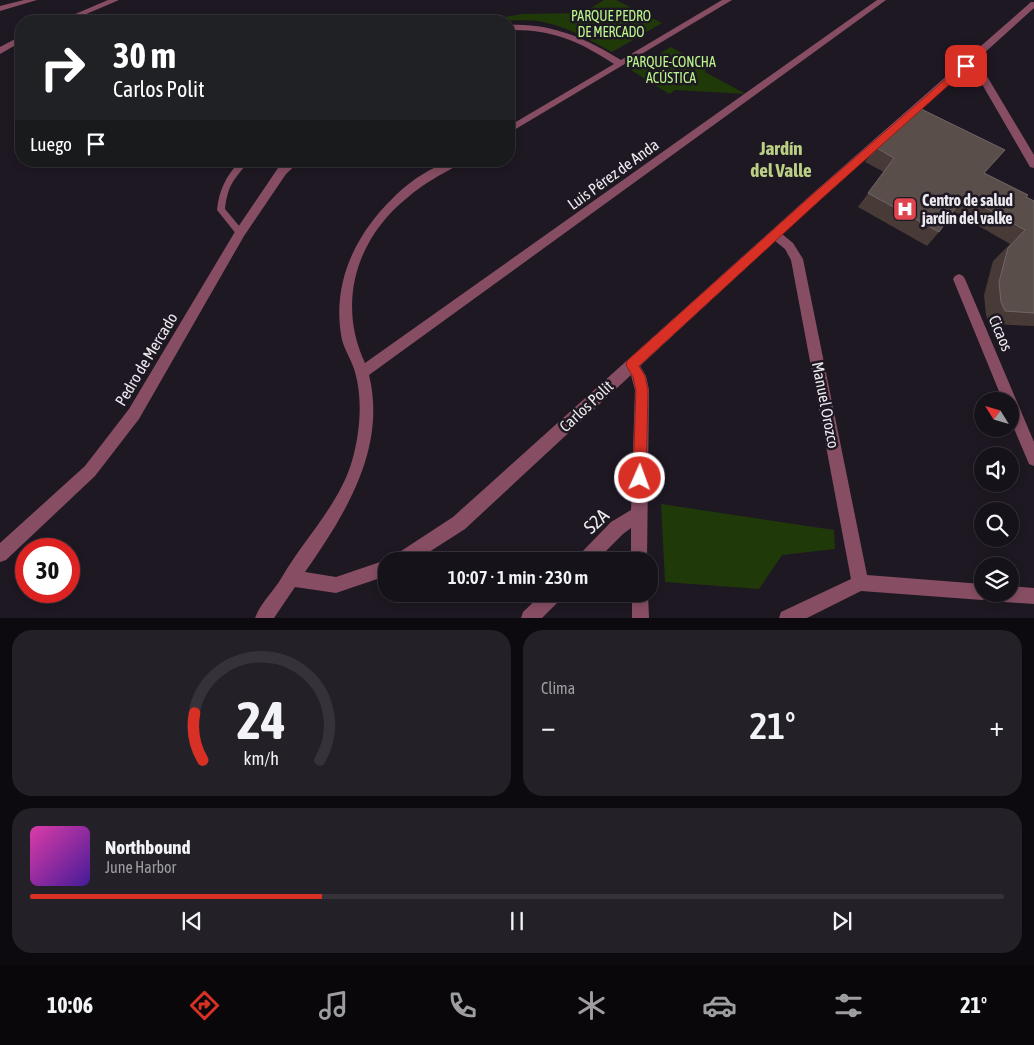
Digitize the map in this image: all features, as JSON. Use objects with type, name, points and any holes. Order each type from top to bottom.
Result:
[{"type":"street","points":[[0,9],[34,0]]},
{"type":"street","points":[[78,15],[115,0]]},
{"type":"street","points":[[515,126],[728,0]]},
{"type":"street","name":"Luis Pérez de Anda","points":[[362,373],[882,0]]},
{"type":"street","name":"Carlos Polit","points":[[415,552],[459,523],[774,235],[1034,4]]},
{"type":"street","points":[[515,27],[546,28],[567,34],[621,64]]},
{"type":"street","points":[[0,51],[15,42]]},
{"type":"street","points":[[966,66],[977,71],[983,78],[1034,164]]},
{"type":"street","name":"Pedro de Mercado","points":[[0,554],[90,471],[134,414],[240,233],[282,171],[287,167]]},
{"type":"street","points":[[263,618],[319,538],[354,473],[364,442],[366,417],[362,373],[349,342],[344,318],[345,294],[351,270],[360,247],[374,226],[394,204],[419,183],[446,167]]},
{"type":"street","name":"Manuel Orozco","points":[[774,235],[789,246],[797,259],[860,583]]},
{"type":"street","name":"Cicaos","points":[[959,279],[1006,392]]},
{"type":"street","points":[[632,365],[639,376],[642,390],[640,552]]},
{"type":"street","name":"Cicaos","points":[[1019,423],[1034,460]]},
{"type":"street","name":"S2A","points":[[594,552],[617,528],[639,514]]},
{"type":"street","points":[[290,578],[336,585],[378,572]]},
{"type":"street","points":[[788,618],[860,583],[974,591]]},
{"type":"street","points":[[1019,595],[1034,596]]},
{"type":"street","points":[[529,618],[546,602]]},
{"type":"street","points":[[640,602],[640,618]]},
{"type":"lane","points":[[240,167],[224,186],[221,210],[240,233]]},
{"type":"green space","name":"PARQUE PEDRO DE MERCADO","points":[[604,0],[616,0],[662,23],[612,52],[579,34],[552,24],[515,21],[515,15],[522,14],[583,13]]},
{"type":"green space","name":"PARQUE-CONCHA ACÚSTICA","points":[[671,47],[706,67],[705,72],[746,94],[675,90],[669,94],[631,70]]},
{"type":"green space","points":[[661,504],[834,530],[835,549],[782,555],[759,589],[665,582]]},
{"type":"building","points":[[919,108],[1005,150],[984,173],[1028,195],[1026,197],[1034,201],[1034,313],[1005,311],[1001,302],[999,282],[1008,248],[1025,230],[964,196],[939,232],[868,193],[894,158],[875,147]]},
{"type":"place","name":"Centro de salud jardín del valke","points":[[905,209]]},
{"type":"district","name":"Jardín del Valle","points":[[781,159]]},
{"type":"route","points":[[640,478],[642,390],[639,376],[632,365],[816,197],[966,66]]}]
